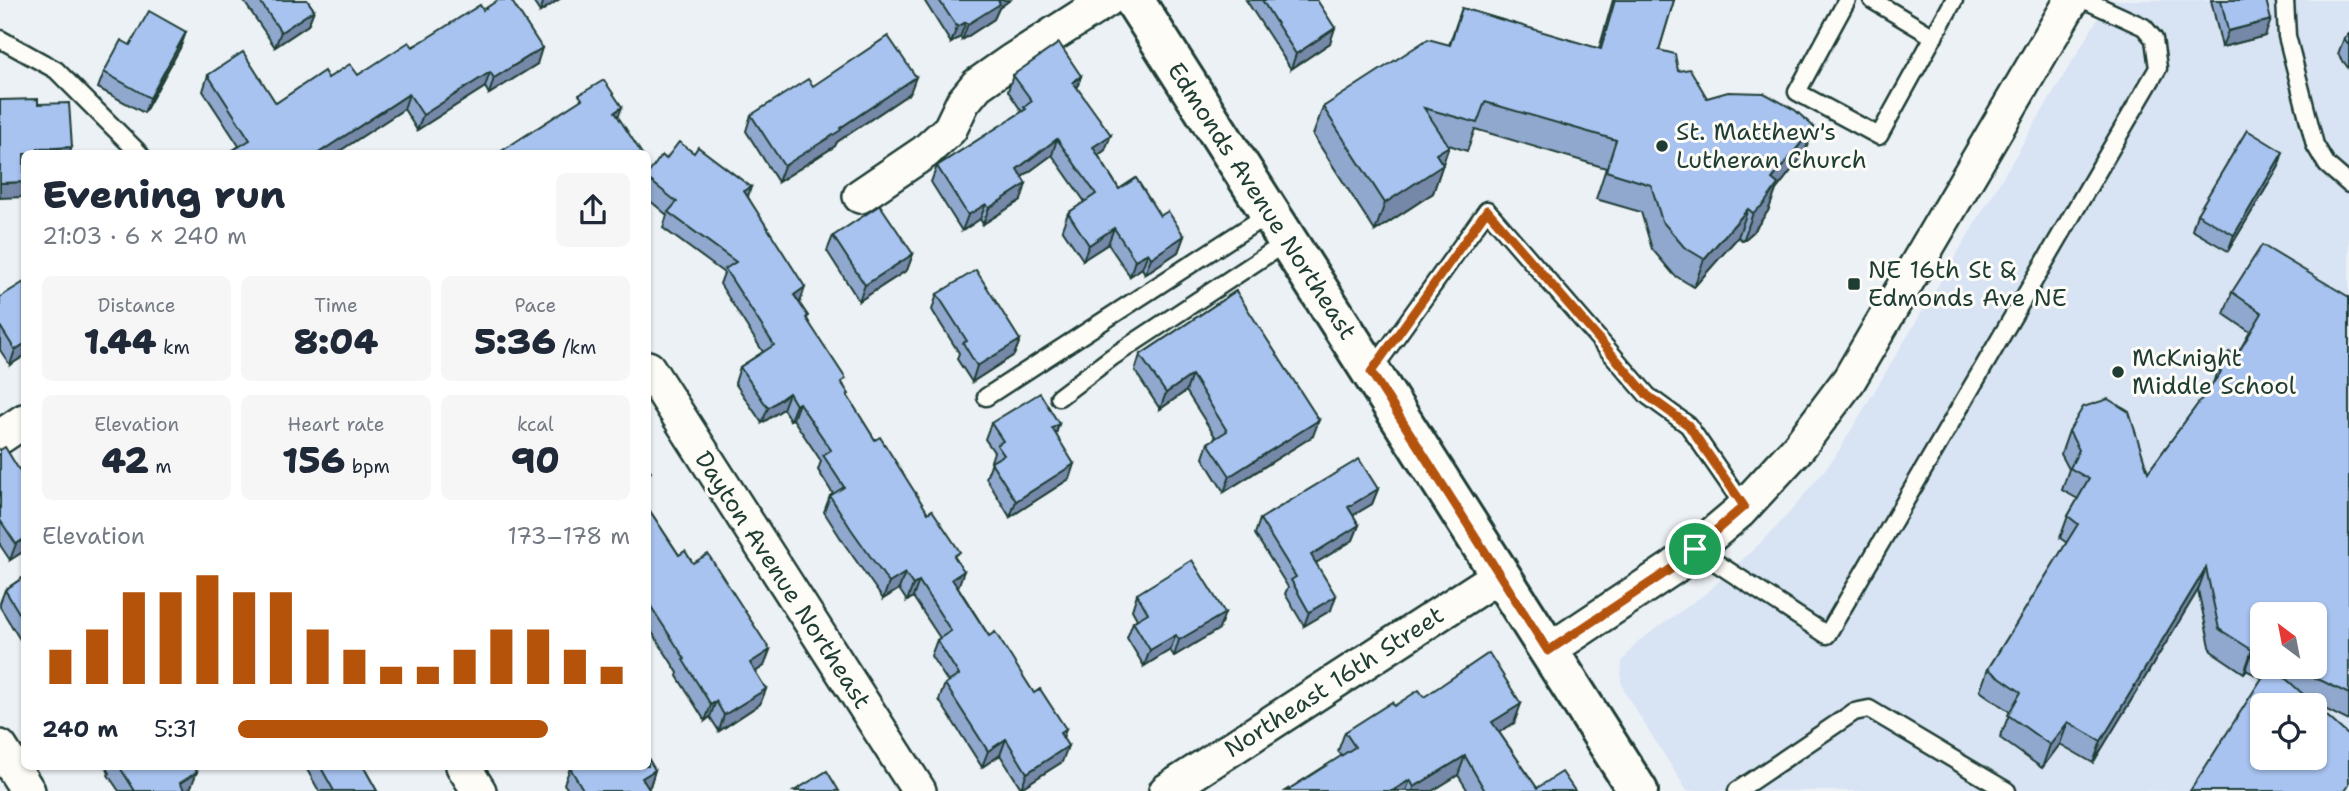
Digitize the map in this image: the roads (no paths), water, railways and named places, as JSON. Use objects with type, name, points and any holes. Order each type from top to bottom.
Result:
[{"type":"street","points":[[860,196],[925,152],[950,129],[963,102],[977,85],[1107,0]]},
{"type":"street","name":"Edmonds Avenue Northeast","points":[[1134,0],[1638,791]]},
{"type":"street","points":[[1548,651],[1674,567],[1744,506],[1798,448],[1849,380],[2068,2]]},
{"type":"street","name":"Dayton Avenue Northeast","points":[[651,373],[919,791]]},
{"type":"street","points":[[0,437],[21,423]]},
{"type":"street","name":"Northeast 16th Street","points":[[1166,791],[1501,574]]},
{"type":"street","points":[[0,747],[28,791]]},
{"type":"street","points":[[466,770],[479,791]]},
{"type":"lane","points":[[1847,0],[1797,92],[1879,136],[1954,0]]},
{"type":"lane","points":[[1872,0],[1934,37]]},
{"type":"lane","points":[[2285,0],[2287,36],[2315,145],[2327,165],[2349,184]]},
{"type":"lane","points":[[1695,549],[1827,635],[2158,68],[2154,39],[2144,27],[2068,2]]},
{"type":"lane","points":[[0,39],[56,70],[136,150]]},
{"type":"lane","points":[[1371,372],[1487,210],[1648,396],[1688,425],[1744,506]]},
{"type":"lane","points":[[1059,397],[1279,227]]},
{"type":"lane","points":[[986,397],[1279,227]]},
{"type":"lane","points":[[1737,791],[1854,712],[1869,709],[2007,791]]},
{"type":"place","name":"St. Matthew's Lutheran Church","points":[[1662,146]]},
{"type":"place","name":"NE 16th St & Edmonds Ave NE","points":[[1854,284]]},
{"type":"place","name":"McKnight Middle School","points":[[2118,372]]}]
